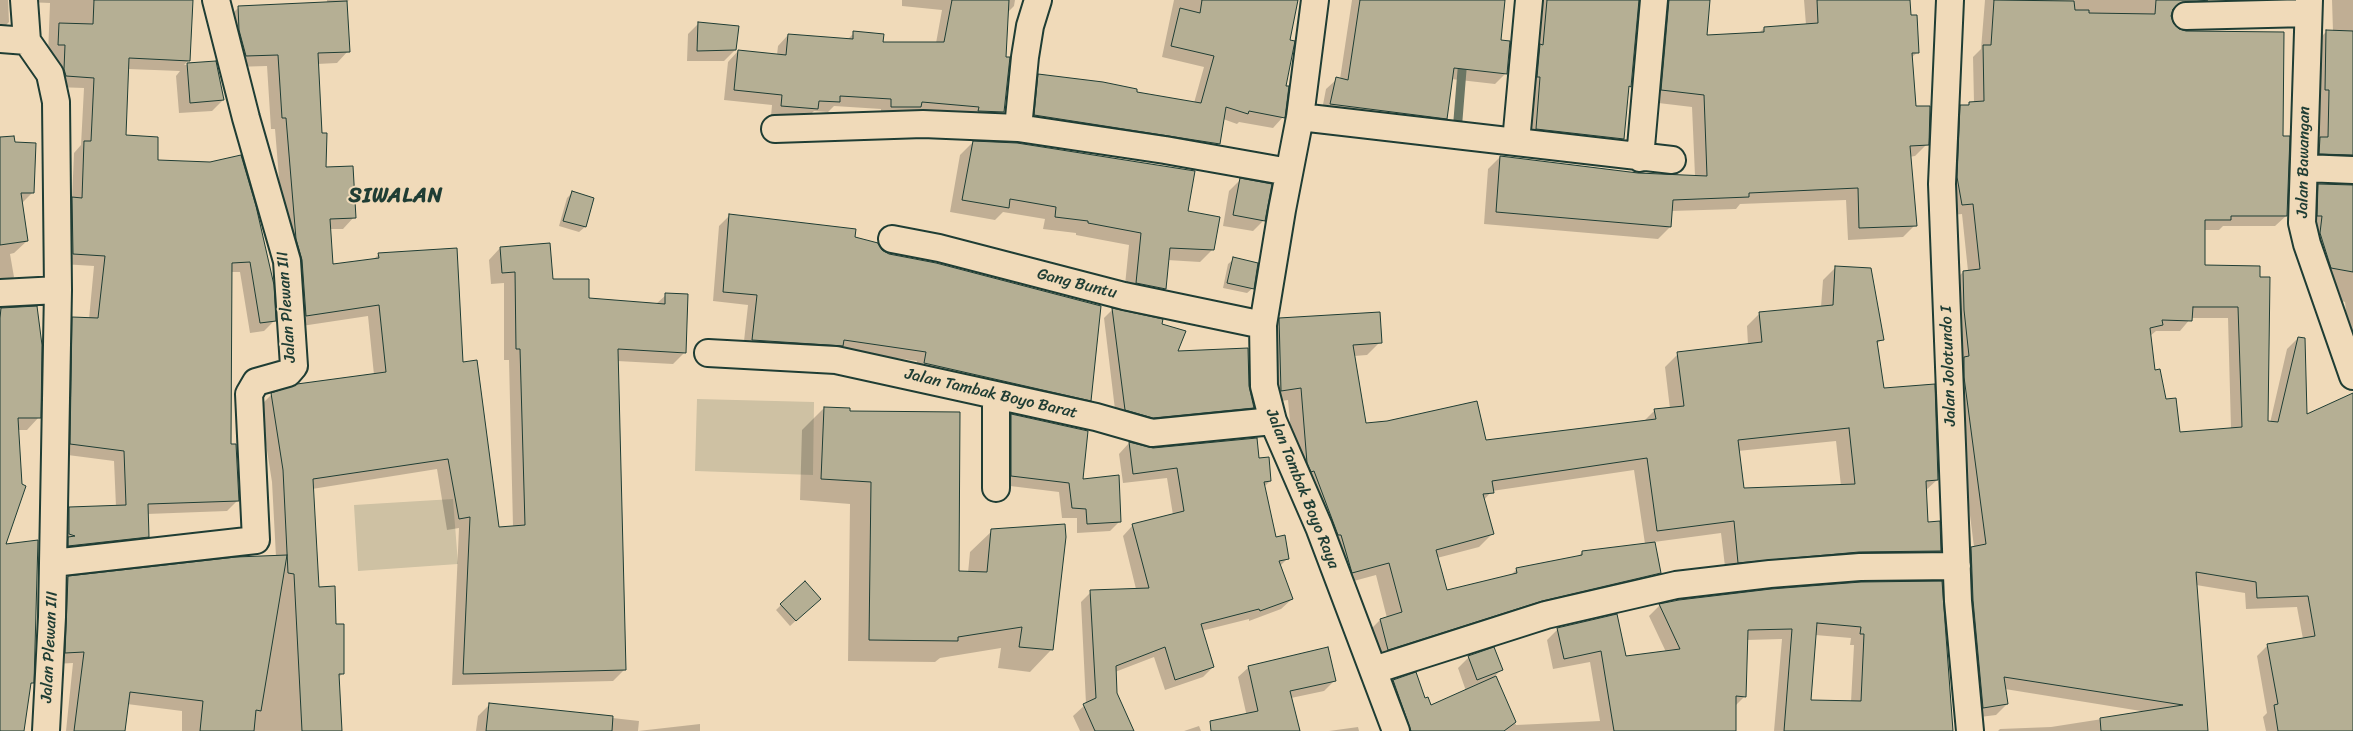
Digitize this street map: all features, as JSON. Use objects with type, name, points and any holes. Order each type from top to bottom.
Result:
[{"type":"street","points":[[0,39],[27,41],[24,0]]},
{"type":"street","name":"Jalan Plewan III","points":[[53,563],[256,540],[249,394],[256,382],[288,373],[294,366],[287,262],[246,118],[216,0]]},
{"type":"street","points":[[1018,128],[1026,49],[1038,0]]},
{"type":"street","name":"Jalan Tambak Boyo Raya","points":[[1315,0],[1300,117],[1263,325],[1264,386],[1273,420],[1319,527],[1396,731]]},
{"type":"street","points":[[1516,142],[1529,0]]},
{"type":"street","points":[[1640,158],[1654,0]]},
{"type":"street","name":"Jalan Jolotundo I","points":[[1950,0],[1942,184],[1958,600],[1970,731]]},
{"type":"street","points":[[2186,16],[2308,7]]},
{"type":"street","name":"Jalan Bawangan","points":[[2308,7],[2302,223],[2307,244],[2353,376]]},
{"type":"street","name":"Jalan Plewan III","points":[[27,41],[50,74],[56,102],[58,290],[53,563],[46,731]]},
{"type":"street","points":[[1300,117],[1640,158],[1672,160]]},
{"type":"street","points":[[775,130],[923,124],[1018,128],[1166,150],[1289,172]]},
{"type":"street","points":[[2304,168],[2353,170]]},
{"type":"street","name":"Gang Buntu","points":[[892,238],[939,248],[1124,296],[1263,325]]},
{"type":"street","points":[[0,293],[58,290]]},
{"type":"street","name":"Jalan Tambak Boyo Barat","points":[[708,353],[836,360],[1096,417],[1152,433],[1273,420]]},
{"type":"street","points":[[996,396],[996,488]]},
{"type":"street","points":[[1374,670],[1546,615],[1676,585],[1770,574],[1860,567],[1957,566]]},
{"type":"shaded area","points":[[697,399],[814,402],[813,475],[695,471]]},
{"type":"shaded area","points":[[453,499],[458,564],[358,571],[354,505]]},
{"type":"building","points":[[94,0],[193,0],[190,61],[129,58],[126,135],[158,137],[158,160],[210,162],[241,155],[256,206],[274,285],[276,321],[260,323],[250,262],[232,263],[231,444],[236,444],[239,501],[148,504],[149,537],[68,546],[68,537],[75,536],[69,534],[69,507],[126,505],[124,451],[70,444],[72,317],[98,318],[105,256],[73,254],[72,197],[82,198],[84,141],[91,141],[94,78],[66,76],[64,69],[65,45],[58,45],[59,23],[93,24]]},
{"type":"building","points":[[952,0],[1009,0],[1006,57],[1010,57],[1004,112],[978,111],[979,107],[922,102],[921,107],[891,107],[891,99],[840,96],[840,102],[819,101],[818,109],[781,106],[782,95],[734,90],[738,50],[786,55],[788,34],[853,39],[853,31],[884,34],[883,42],[944,42]]},
{"type":"building","points":[[1202,0],[1298,0],[1290,40],[1295,41],[1286,86],[1289,86],[1285,118],[1249,111],[1248,114],[1226,107],[1220,144],[1034,115],[1038,74],[1103,82],[1137,89],[1137,92],[1201,103],[1214,56],[1171,46],[1180,8],[1200,13]]},
{"type":"building","points":[[1360,0],[1505,0],[1501,40],[1510,41],[1507,74],[1454,68],[1447,119],[1330,104],[1336,77],[1348,80]]},
{"type":"building","points":[[1547,0],[1639,0],[1624,139],[1536,129],[1540,77],[1537,77],[1540,44],[1543,45]]},
{"type":"building","points":[[1669,0],[1710,0],[1707,35],[1764,32],[1764,27],[1818,23],[1817,0],[1910,0],[1911,15],[1917,15],[1919,53],[1912,53],[1916,106],[1930,106],[1929,145],[1910,146],[1917,226],[1859,228],[1858,188],[1749,193],[1749,197],[1673,200],[1671,227],[1496,212],[1500,156],[1638,173],[1707,176],[1704,95],[1661,90]]},
{"type":"building","points":[[1994,0],[2074,1],[2075,10],[2089,10],[2089,13],[2155,14],[2156,0],[2208,0],[2178,4],[2173,9],[2171,16],[2174,24],[2179,29],[2186,31],[2284,32],[2283,136],[2290,136],[2287,216],[2231,216],[2231,220],[2205,220],[2205,265],[2260,266],[2260,277],[2270,277],[2268,421],[2278,422],[2298,337],[2305,338],[2307,414],[2353,393],[2353,731],[2278,731],[2274,705],[2278,704],[2267,644],[2315,636],[2308,596],[2257,598],[2256,582],[2196,572],[2208,731],[2101,731],[2100,718],[2183,705],[2004,677],[2008,704],[1983,708],[1973,600],[1971,547],[1986,544],[1964,377],[1964,357],[1969,356],[1964,310],[1963,271],[1980,269],[1973,204],[1962,205],[1957,177],[1960,105],[1984,101],[1983,45],[1991,45]],"holes":[[[2193,307],[2238,307],[2242,427],[2180,432],[2176,398],[2166,399],[2160,369],[2155,370],[2150,328],[2163,325],[2162,320],[2192,321]]]},
{"type":"building","points":[[347,1],[350,52],[318,53],[322,133],[327,133],[326,167],[353,166],[356,218],[330,219],[333,264],[379,258],[378,253],[457,248],[463,362],[477,360],[499,527],[525,525],[520,349],[516,349],[515,272],[502,273],[500,247],[550,243],[553,279],[589,279],[589,298],[665,304],[665,293],[688,294],[686,353],[618,349],[626,670],[463,674],[470,517],[459,519],[448,459],[313,479],[319,587],[335,586],[336,624],[344,624],[344,674],[339,674],[342,731],[302,731],[294,574],[288,573],[283,470],[271,393],[297,384],[386,372],[379,305],[306,316],[302,260],[296,239],[286,118],[282,118],[278,55],[246,56],[239,30],[238,6]]},
{"type":"building","points":[[698,22],[739,26],[736,50],[697,51]]},
{"type":"building","points":[[2326,30],[2353,31],[2353,155],[2319,154],[2320,137],[2328,137],[2329,90],[2325,90]]},
{"type":"building","points":[[216,61],[224,100],[190,103],[187,63]]},
{"type":"building","points":[[14,136],[15,142],[36,143],[34,193],[21,193],[28,241],[0,245],[0,137]]},
{"type":"building","points":[[973,141],[1017,143],[1195,171],[1188,211],[1220,217],[1214,250],[1170,248],[1166,289],[1136,283],[1141,233],[1088,223],[1088,221],[1055,217],[1056,207],[1010,199],[1009,208],[962,200]]},
{"type":"building","points":[[1240,178],[1272,184],[1265,221],[1233,215]]},
{"type":"building","points":[[2318,184],[2353,185],[2353,272],[2331,268],[2320,233],[2322,216],[2317,216]]},
{"type":"building","points":[[572,191],[594,198],[586,227],[563,221]]},
{"type":"building","points":[[729,214],[856,229],[855,237],[878,243],[882,250],[889,254],[936,263],[1101,306],[1091,401],[924,363],[926,352],[844,340],[843,346],[752,340],[757,295],[723,292]]},
{"type":"building","points":[[1233,257],[1258,263],[1254,289],[1227,283]]},
{"type":"building","points":[[1835,266],[1871,268],[1884,340],[1877,341],[1884,388],[1935,384],[1938,480],[1926,481],[1928,522],[1940,521],[1941,551],[1859,552],[1738,563],[1734,521],[1657,531],[1647,458],[1492,481],[1494,493],[1483,494],[1494,534],[1436,550],[1447,590],[1517,573],[1516,568],[1582,555],[1582,551],[1655,542],[1661,573],[1542,601],[1388,650],[1380,619],[1402,612],[1389,563],[1352,573],[1341,535],[1338,535],[1314,471],[1311,472],[1307,463],[1301,388],[1281,391],[1279,318],[1380,312],[1382,343],[1353,345],[1366,423],[1387,421],[1477,401],[1486,440],[1656,419],[1654,409],[1684,406],[1677,352],[1762,342],[1759,312],[1833,305]],"holes":[[[1849,428],[1855,484],[1744,488],[1738,440]]]},
{"type":"building","points":[[37,306],[42,345],[41,418],[18,418],[22,484],[26,486],[6,544],[38,540],[34,683],[31,683],[24,731],[0,731],[0,318],[1,308]]},
{"type":"building","points":[[1112,308],[1163,319],[1162,324],[1186,331],[1178,351],[1248,348],[1249,386],[1254,408],[1153,418],[1125,410]]},
{"type":"building","points":[[824,407],[850,408],[850,411],[960,412],[959,571],[987,572],[991,529],[1065,524],[1066,537],[1053,650],[1019,647],[1022,627],[958,637],[958,641],[869,640],[871,482],[821,479]]},
{"type":"building","points":[[1011,414],[1088,431],[1083,479],[1119,475],[1121,522],[1087,524],[1086,509],[1072,508],[1069,483],[1011,476]]},
{"type":"building","points":[[1257,438],[1259,458],[1269,457],[1271,481],[1264,482],[1276,537],[1285,535],[1289,559],[1279,561],[1293,599],[1260,611],[1259,609],[1201,624],[1214,667],[1175,680],[1165,647],[1116,666],[1117,693],[1134,731],[1095,731],[1083,704],[1096,698],[1090,590],[1149,588],[1132,524],[1184,511],[1177,468],[1133,474],[1129,442],[1153,448]]},
{"type":"building","points":[[287,555],[261,711],[256,710],[254,731],[200,731],[203,701],[130,692],[125,731],[74,731],[84,652],[65,653],[68,576],[236,557]]},
{"type":"building","points":[[805,581],[821,599],[796,621],[780,604]]},
{"type":"building","points":[[1942,581],[1953,731],[1784,731],[1792,629],[1748,630],[1746,697],[1736,696],[1736,731],[1614,731],[1601,651],[1564,659],[1557,628],[1617,614],[1626,656],[1680,649],[1659,604],[1771,589],[1861,582]],"holes":[[[1817,623],[1861,627],[1860,634],[1864,634],[1861,701],[1811,700]]]},
{"type":"building","points":[[1328,647],[1336,681],[1290,691],[1300,731],[1211,731],[1210,721],[1258,711],[1248,666]]},
{"type":"building","points":[[1494,647],[1503,670],[1477,680],[1468,656]]},
{"type":"building","points":[[1416,672],[1425,698],[1428,697],[1431,705],[1496,676],[1516,722],[1504,731],[1411,731],[1393,680]]},
{"type":"building","points":[[489,703],[613,716],[612,731],[486,731]]},
{"type":"waterway","points":[[1457,132],[1463,58]]},
{"type":"district","name":"SIWALAN","points":[[396,197]]}]
